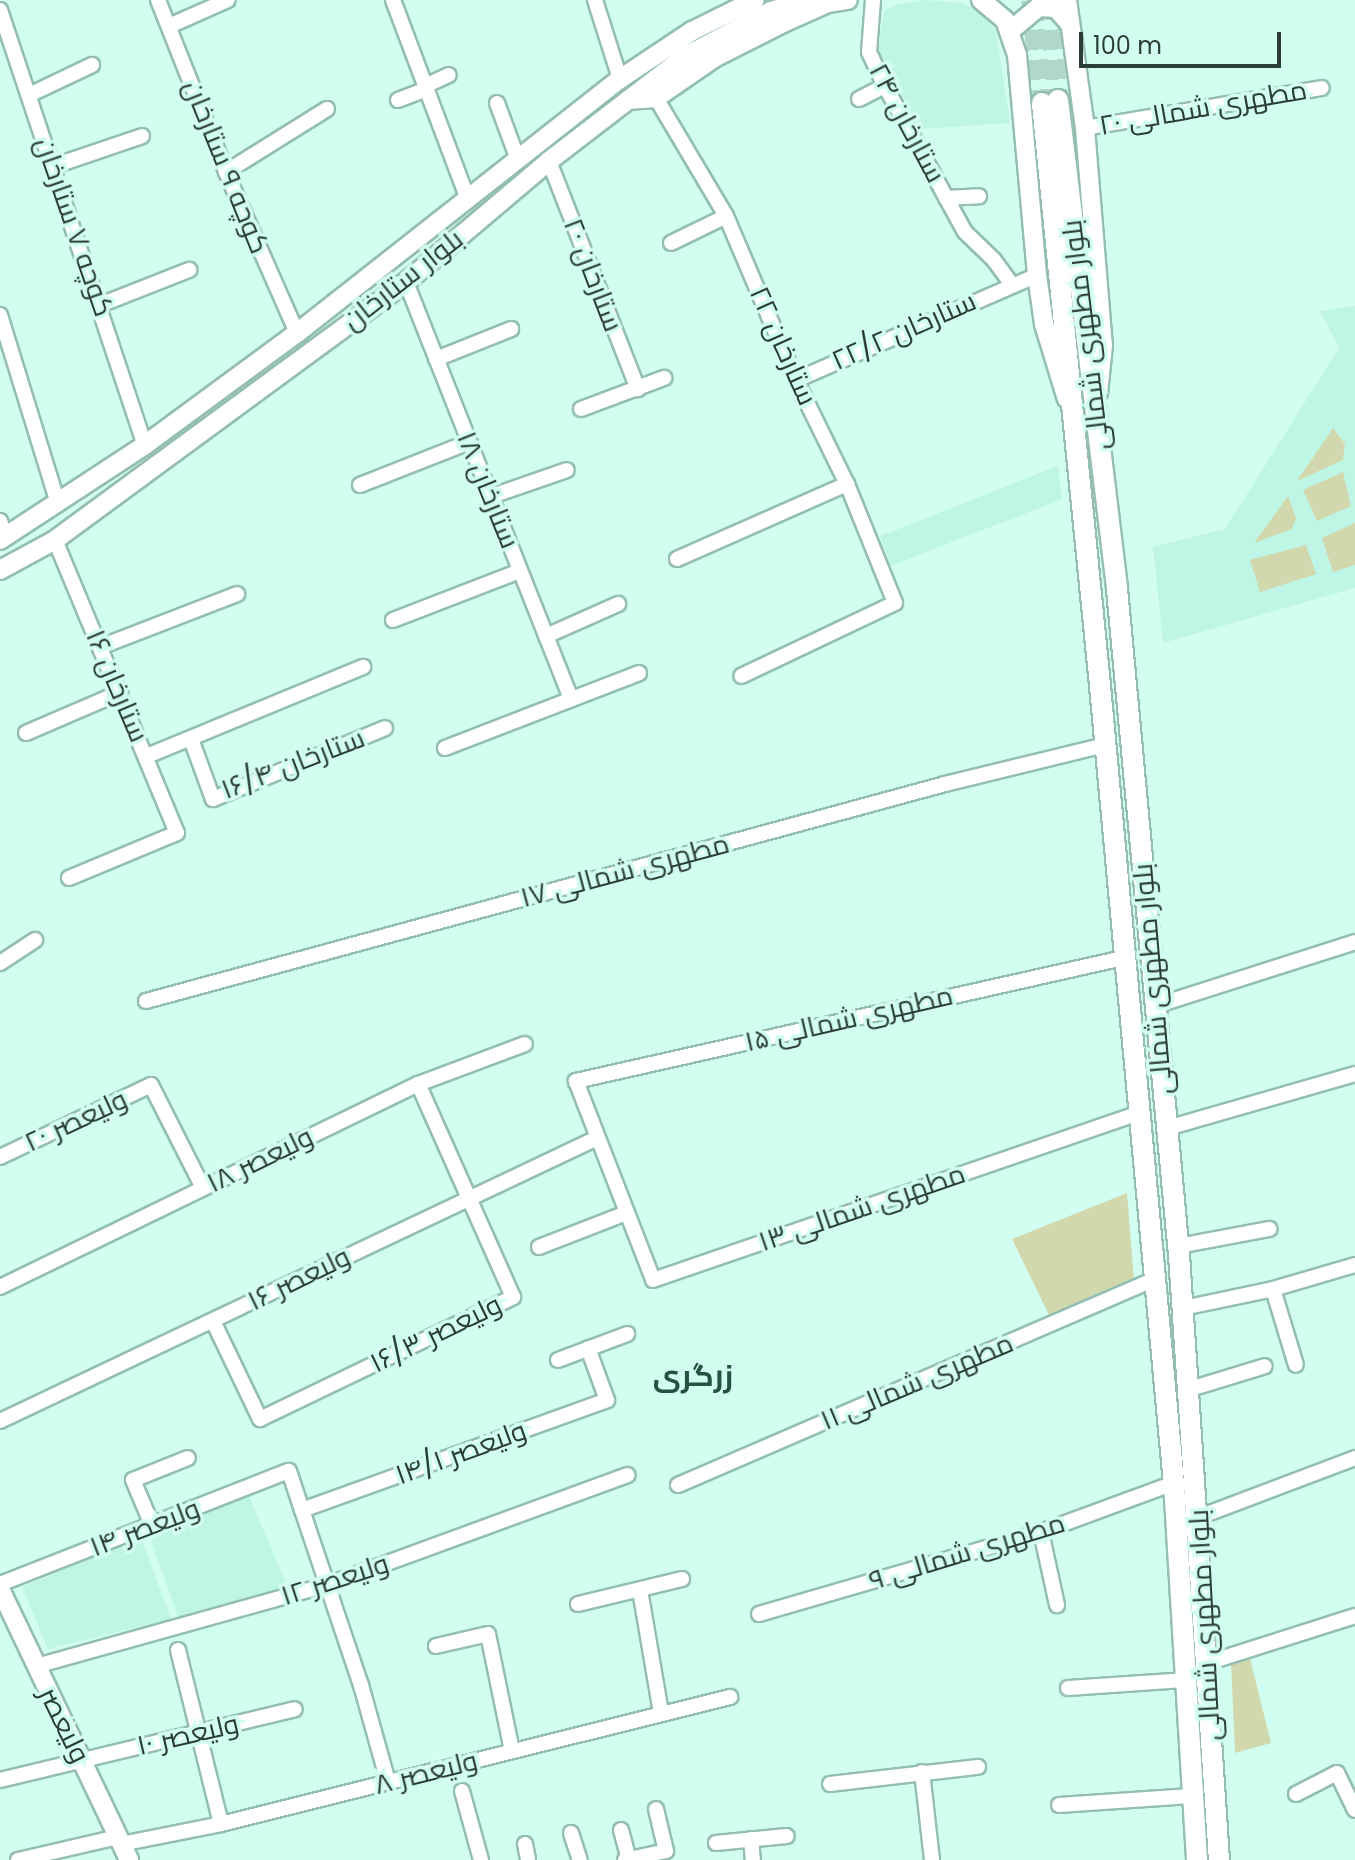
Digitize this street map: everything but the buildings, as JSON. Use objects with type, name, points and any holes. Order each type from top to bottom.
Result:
[{"type":"main road","name":"بلوار ستارخان","points":[[2,533],[58,504],[145,445],[297,333],[620,79],[692,31],[755,0]]},
{"type":"main road","name":"بلوار ستارخان","points":[[0,570],[55,540],[406,282],[625,100],[723,35],[771,11],[809,0]]},
{"type":"main road","points":[[625,100],[656,98],[714,58],[828,3],[848,0]]},
{"type":"main road","points":[[981,0],[998,11],[1010,31],[1021,93],[1044,324],[1072,417]]},
{"type":"main road","points":[[1067,0],[1085,128],[1103,345],[1095,415]]},
{"type":"main road","points":[[1074,34],[1079,0]]},
{"type":"main road","points":[[1010,31],[1033,9],[1049,6],[1062,12],[1074,34]]},
{"type":"main road","name":"بلوار مطهرى شمالى","points":[[1197,1860],[1193,1837],[1174,1483],[1072,417],[1050,102],[1117,589],[1190,1389],[1219,1860]]},
{"type":"main road","name":"ولیعصر","points":[[0,1586],[7,1621],[36,1666],[123,1847]]},
{"type":"main road","points":[[1215,1822],[1234,1860]]},
{"type":"main road","points":[[1188,1860],[1193,1837]]},
{"type":"street","name":"کوچه ۹ ستارخان","points":[[158,0],[226,172],[297,333]]},
{"type":"street","points":[[169,26],[228,0]]},
{"type":"street","points":[[393,0],[468,200]]},
{"type":"street","points":[[595,0],[620,79]]},
{"type":"street","name":"۲۴ ستارخان","points":[[873,0],[869,52],[885,86],[965,232],[994,260],[1011,283]]},
{"type":"street","name":"کوچه ۷ ستارخان","points":[[0,10],[145,445]]},
{"type":"street","points":[[29,95],[92,65]]},
{"type":"street","points":[[398,100],[449,75]]},
{"type":"street","points":[[859,99],[885,86]]},
{"type":"street","name":"۲۰ مطهری شمالی","points":[[1085,128],[1322,88]]},
{"type":"street","name":"۲۲ ستارخان","points":[[656,98],[726,216],[796,380],[847,484],[895,603],[741,676]]},
{"type":"street","points":[[497,103],[517,157]]},
{"type":"street","points":[[226,172],[327,109]]},
{"type":"street","points":[[54,166],[142,136]]},
{"type":"street","name":"۲۰ ستارخان","points":[[549,161],[638,389]]},
{"type":"street","points":[[946,198],[979,196]]},
{"type":"street","points":[[671,243],[726,216]]},
{"type":"street","points":[[100,305],[189,270]]},
{"type":"street","name":"۲۲/۲ ستارخان","points":[[796,380],[1011,283],[1037,275]]},
{"type":"street","name":"۱۸ ستارخان","points":[[406,282],[571,699]]},
{"type":"street","points":[[0,315],[58,504]]},
{"type":"street","points":[[436,359],[511,329]]},
{"type":"street","points":[[581,409],[664,378]]},
{"type":"street","points":[[360,485],[469,442]]},
{"type":"street","points":[[492,496],[567,470]]},
{"type":"street","points":[[677,559],[847,484]]},
{"type":"street","name":"۱۶ ستارخان","points":[[55,540],[121,692],[177,833],[69,878]]},
{"type":"street","points":[[393,620],[520,571]]},
{"type":"street","points":[[100,647],[237,594]]},
{"type":"street","points":[[546,636],[618,604]]},
{"type":"street","points":[[147,756],[363,667]]},
{"type":"street","points":[[445,748],[639,673]]},
{"type":"street","points":[[26,733],[121,692]]},
{"type":"street","name":"۱۶/۴ ستارخان","points":[[191,739],[213,799],[385,728]]},
{"type":"street","name":"۱۷ مطهری شمالی","points":[[146,1001],[945,784],[1105,745]]},
{"type":"street","points":[[0,963],[35,940]]},
{"type":"street","points":[[1155,1006],[1355,942]]},
{"type":"street","name":"۱۵ مطهری شمالی","points":[[597,1138],[576,1081],[1123,958]]},
{"type":"street","name":"۱۸ ولیعصر","points":[[0,1287],[418,1084],[525,1044]]},
{"type":"street","points":[[1167,1128],[1355,1074]]},
{"type":"street","points":[[418,1084],[468,1197]]},
{"type":"street","name":"۲۰ ولیعصر","points":[[0,1157],[151,1085],[203,1188]]},
{"type":"street","name":"۱۳ مطهری شمالی","points":[[626,1213],[653,1280],[1139,1113]]},
{"type":"street","points":[[539,1247],[626,1213],[597,1138]]},
{"type":"street","name":"۱۶ ولیعصر","points":[[0,1421],[597,1138]]},
{"type":"street","name":"۱۶/۳ ولیعصر","points":[[213,1321],[260,1419],[513,1297],[468,1197]]},
{"type":"street","points":[[1178,1246],[1269,1229]]},
{"type":"street","points":[[1183,1308],[1273,1289],[1355,1265]]},
{"type":"street","name":"۱۱ مطهری شمالی","points":[[678,1485],[1155,1279]]},
{"type":"street","points":[[1273,1289],[1296,1365]]},
{"type":"street","points":[[558,1360],[627,1334]]},
{"type":"street","name":"۱۴/۱ ولیعصر","points":[[302,1510],[607,1400],[588,1348]]},
{"type":"street","points":[[1190,1389],[1265,1366]]},
{"type":"street","points":[[152,1525],[133,1480],[188,1458]]},
{"type":"street","points":[[1199,1517],[1355,1458]]},
{"type":"street","name":"۱۴ ولیعصر","points":[[0,1586],[289,1471],[302,1510]]},
{"type":"street","name":"۱۲ ولیعصر","points":[[36,1666],[327,1585],[628,1475]]},
{"type":"street","name":"۹ مطهری شمالی","points":[[759,1614],[1041,1532],[1174,1483]]},
{"type":"street","points":[[302,1510],[361,1685],[388,1782]]},
{"type":"street","points":[[1041,1532],[1057,1605]]},
{"type":"street","points":[[578,1604],[682,1579]]},
{"type":"street","points":[[640,1590],[661,1713]]},
{"type":"street","points":[[1207,1663],[1355,1616]]},
{"type":"street","points":[[436,1646],[488,1634],[512,1751]]},
{"type":"street","points":[[178,1650],[221,1824]]},
{"type":"street","points":[[1068,1688],[1184,1680]]},
{"type":"street","name":"۸ ولیعصر","points":[[18,1860],[123,1847],[730,1697]]},
{"type":"street","name":"۱۰ ولیعصر","points":[[0,1780],[295,1709]]},
{"type":"street","points":[[830,1784],[978,1767]]},
{"type":"street","points":[[922,1772],[932,1860]]},
{"type":"street","points":[[1296,1794],[1337,1773],[1355,1810]]},
{"type":"street","points":[[462,1791],[481,1860]]},
{"type":"street","points":[[1059,1805],[1191,1796]]},
{"type":"street","points":[[621,1830],[627,1860],[666,1851],[656,1809]]},
{"type":"street","points":[[571,1833],[580,1860]]},
{"type":"street","points":[[716,1843],[787,1836]]},
{"type":"street","points":[[751,1839],[753,1860]]},
{"type":"street","points":[[525,1844],[528,1860]]},
{"type":"shaded area","points":[[925,0],[961,3],[976,10],[996,30],[1010,123],[921,129],[878,51],[884,12],[895,5]]},
{"type":"shaded area","points":[[1355,306],[1355,588],[1163,643],[1153,547],[1225,529],[1339,348],[1320,311]]},
{"type":"shaded area","points":[[1333,428],[1345,444],[1343,460],[1297,481]]},
{"type":"shaded area","points":[[1058,466],[1062,499],[891,566],[880,536]]},
{"type":"shaded area","points":[[1343,472],[1351,506],[1317,521],[1303,490]]},
{"type":"shaded area","points":[[1288,496],[1296,518],[1292,529],[1254,543]]},
{"type":"shaded area","points":[[1355,523],[1355,565],[1333,572],[1322,538]]},
{"type":"shaded area","points":[[1306,545],[1316,574],[1260,592],[1250,560]]},
{"type":"shaded area","points":[[1127,1193],[1134,1280],[1050,1317],[1012,1239]]},
{"type":"shaded area","points":[[248,1494],[290,1592],[179,1619],[150,1538]]},
{"type":"shaded area","points":[[141,1538],[171,1619],[48,1649],[22,1587]]},
{"type":"shaded area","points":[[1250,1658],[1271,1743],[1235,1753],[1231,1663]]},
{"type":"tunnel","points":[[1031,0],[1042,103]]},
{"type":"tunnel","points":[[1049,0],[1058,100]]},
{"type":"district","name":"زرگری","points":[[693,1376]]}]
